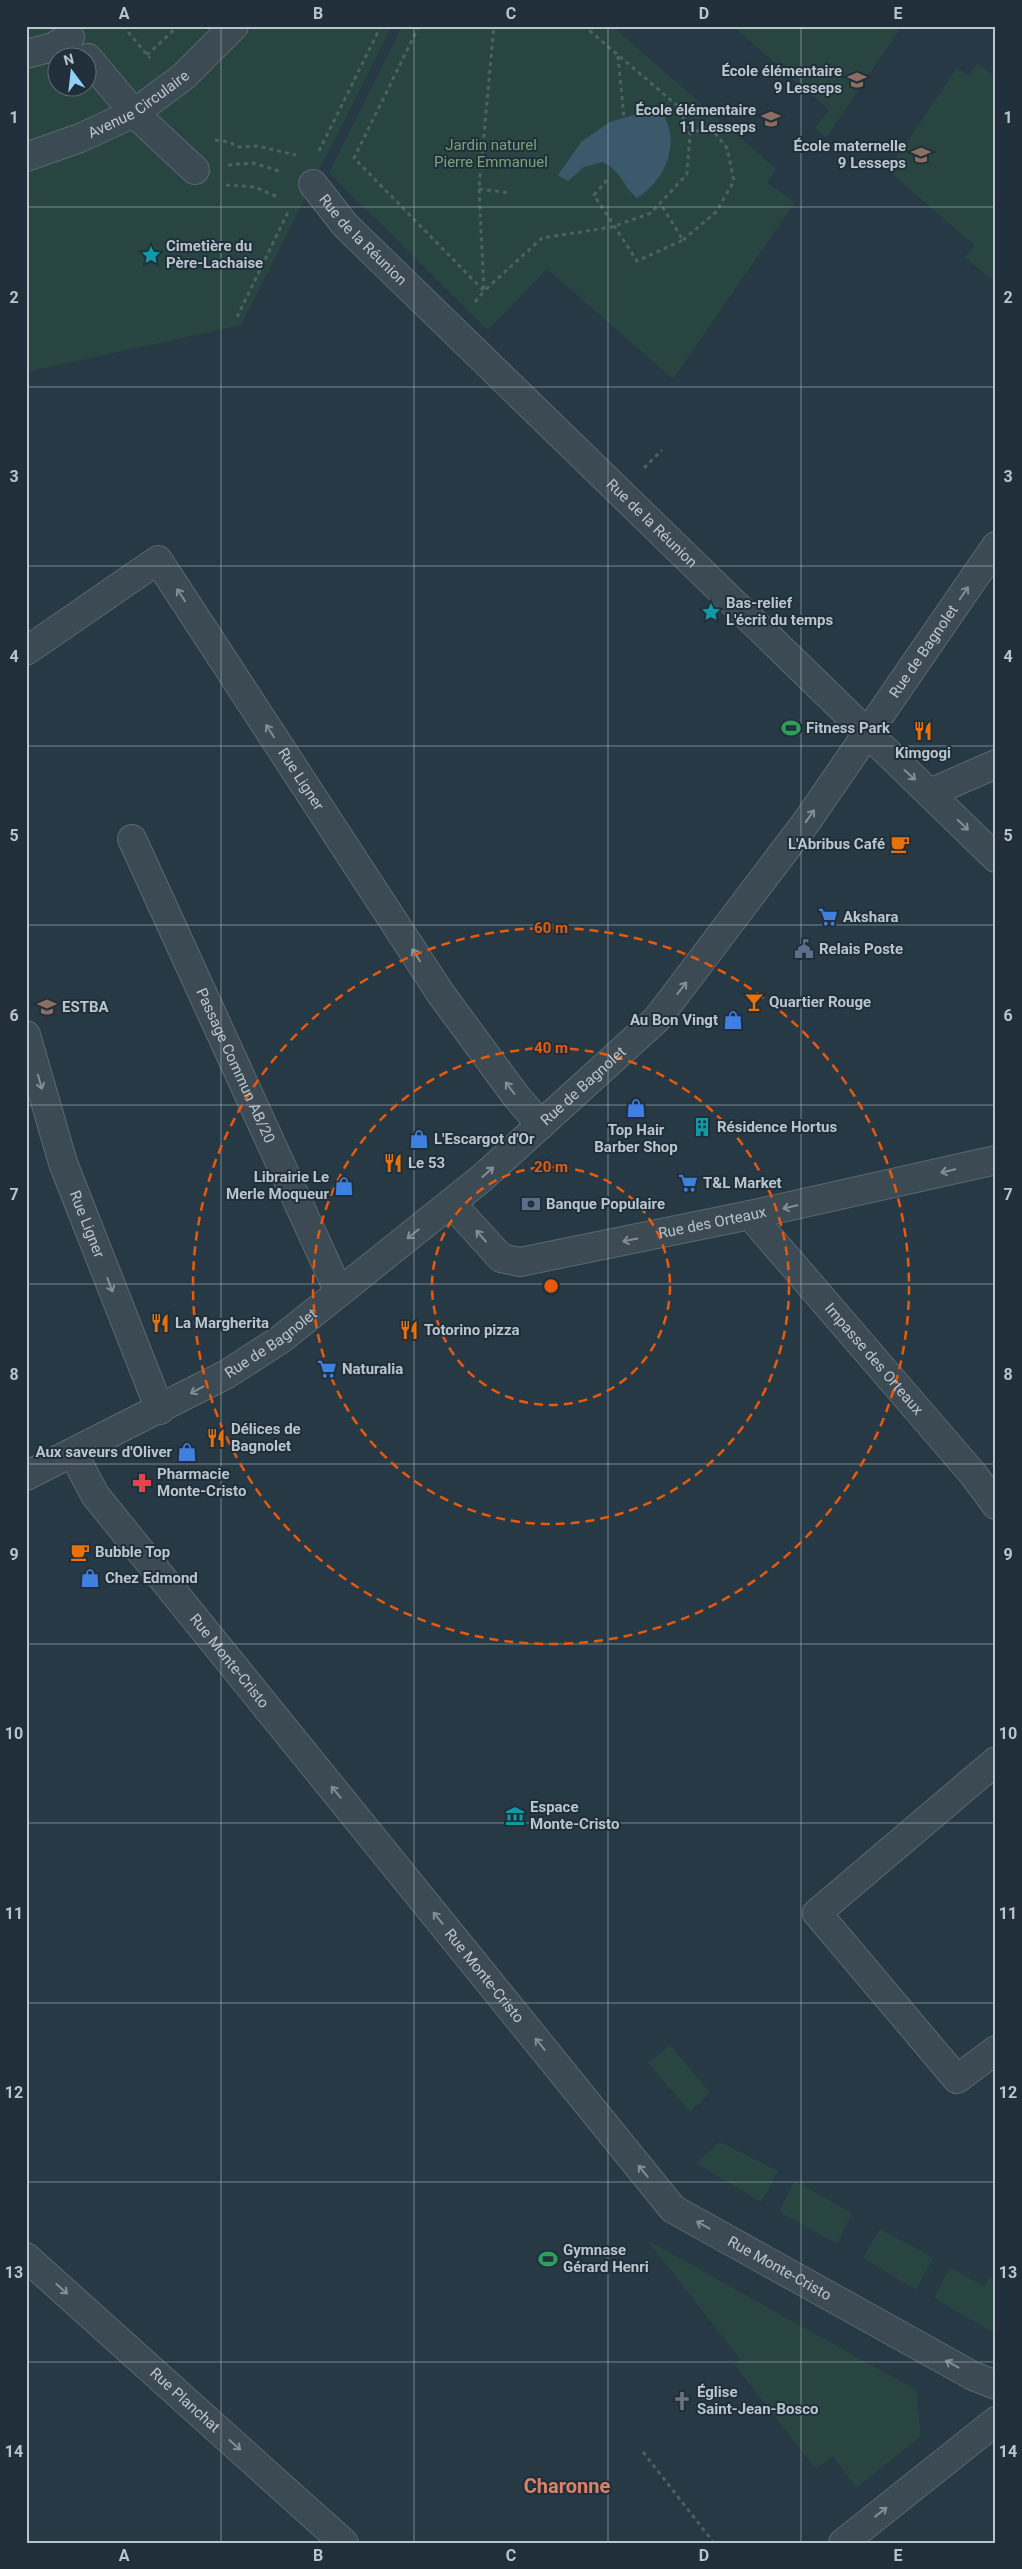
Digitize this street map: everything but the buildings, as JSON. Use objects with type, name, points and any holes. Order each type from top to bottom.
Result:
[{"type":"street","name":"Avenue Circulaire","points":[[26,157],[88,134],[134,113],[172,83],[183,77],[234,26]]},
{"type":"street","points":[[26,54],[53,47],[65,32],[79,48]]},
{"type":"street","points":[[98,71],[134,113],[190,156]]},
{"type":"street","name":"Rue de la Réunion","points":[[313,184],[345,225],[840,705],[865,733],[996,858]]},
{"type":"street","name":"Rue de Bagnolet","points":[[26,1476],[160,1410],[226,1374],[273,1344],[450,1203],[541,1125],[658,1018],[807,821],[865,733],[996,546]]},
{"type":"street","name":"Rue Ligner","points":[[26,651],[158,560],[441,994],[516,1096],[541,1125]]},
{"type":"street","points":[[930,793],[996,764]]},
{"type":"street","name":"Passage Commun AB/20","points":[[132,840],[339,1292]]},
{"type":"street","name":"Rue Ligner","points":[[26,1035],[63,1163],[160,1410]]},
{"type":"street","name":"Rue des Orteaux","points":[[450,1203],[501,1258],[520,1262],[750,1215],[996,1160]]},
{"type":"street","name":"Impasse des Orteaux","points":[[750,1215],[973,1474],[996,1505]]},
{"type":"street","name":"Rue Monte-Cristo","points":[[73,1453],[95,1495],[673,2208],[973,2376],[996,2385]]},
{"type":"street","points":[[996,1761],[817,1913],[957,2079],[996,2050]]},
{"type":"street","name":"Rue Planchat","points":[[26,2257],[344,2543]]},
{"type":"street","points":[[843,2543],[996,2421]]},
{"type":"path","points":[[122,26],[172,83]]},
{"type":"path","points":[[147,54],[178,26]]},
{"type":"path","points":[[419,26],[354,158],[484,292]]},
{"type":"path","points":[[484,292],[479,189],[494,26]]},
{"type":"path","points":[[473,304],[542,238],[612,227],[651,212],[687,174],[690,134],[679,107],[584,26]]},
{"type":"path","points":[[618,55],[624,118]]},
{"type":"path","points":[[607,180],[594,196],[612,227],[636,261],[684,240],[716,212],[734,181],[727,148],[709,126],[690,134]]},
{"type":"path","points":[[190,156],[212,140],[229,142],[239,147],[257,146],[305,158]]},
{"type":"path","points":[[190,156],[213,174],[229,164],[253,163],[287,174]]},
{"type":"path","points":[[190,156],[198,182],[255,187],[285,200]]},
{"type":"path","points":[[479,189],[511,193]]},
{"type":"path","points":[[660,203],[684,240]]},
{"type":"path","points":[[643,469],[662,450]]},
{"type":"path","points":[[643,2452],[714,2543]]},
{"type":"green space","name":"Cimetière du Père-Lachaise","points":[[26,26],[392,26],[241,325],[26,372]]},
{"type":"green space","name":"Jardin naturel Pierre Emmanuel","points":[[402,26],[612,26],[776,169],[767,183],[795,202],[673,379],[547,269],[488,330],[329,173]]},
{"type":"green space","points":[[733,26],[902,26],[826,138],[815,128],[829,110]]},
{"type":"green space","points":[[977,64],[996,77],[996,283],[965,257],[974,245],[888,170],[957,68],[969,76]]},
{"type":"green space","points":[[670,2045],[710,2093],[690,2112],[648,2063]]},
{"type":"green space","points":[[720,2142],[778,2171],[761,2202],[696,2163]]},
{"type":"green space","points":[[795,2181],[852,2213],[837,2244],[779,2212]]},
{"type":"green space","points":[[880,2229],[933,2258],[916,2290],[863,2258]]},
{"type":"green space","points":[[647,2240],[916,2390],[921,2436],[856,2488],[833,2456],[816,2469],[734,2364],[740,2359]]},
{"type":"green space","points":[[950,2267],[984,2287],[990,2277],[996,2280],[996,2334],[934,2298]]},
{"type":"water","points":[[647,111],[662,113],[668,124],[670,148],[668,160],[656,182],[647,191],[637,198],[617,173],[602,162],[584,167],[568,181],[558,175],[582,141],[610,122]]},
{"type":"place","name":"École élémentaire 9 Lesseps","points":[[857,80]]},
{"type":"place","name":"École élémentaire 11 Lesseps","points":[[771,119]]},
{"type":"place","name":"École maternelle 9 Lesseps","points":[[921,155]]},
{"type":"place","name":"Cimetière du Père-Lachaise","points":[[151,255]]},
{"type":"place","name":"Bas-relief L'écrit du temps","points":[[711,612]]},
{"type":"place","name":"Fitness Park","points":[[791,728]]},
{"type":"place","name":"Kimgogi","points":[[923,731]]},
{"type":"place","name":"L'Abribus Café","points":[[900,844]]},
{"type":"place","name":"Akshara","points":[[828,917]]},
{"type":"place","name":"Relais Poste","points":[[804,949]]},
{"type":"place","name":"Quartier Rouge","points":[[754,1002]]},
{"type":"place","name":"ESTBA","points":[[47,1007]]},
{"type":"place","name":"Au Bon Vingt","points":[[733,1020]]},
{"type":"place","name":"Top Hair Barber Shop","points":[[636,1108]]},
{"type":"place","name":"Résidence Hortus","points":[[702,1127]]},
{"type":"place","name":"L'Escargot d'Or","points":[[419,1139]]},
{"type":"place","name":"Le 53","points":[[393,1163]]},
{"type":"place","name":"T&L Market","points":[[688,1183]]},
{"type":"place","name":"Librairie Le Merle Moqueur","points":[[344,1186]]},
{"type":"place","name":"Banque Populaire","points":[[531,1204]]},
{"type":"place","name":"La Margherita","points":[[160,1323]]},
{"type":"place","name":"Totorino pizza","points":[[409,1330]]},
{"type":"place","name":"Naturalia","points":[[327,1369]]},
{"type":"place","name":"Délices de Bagnolet","points":[[216,1438]]},
{"type":"place","name":"Aux saveurs d'Oliver","points":[[187,1452]]},
{"type":"place","name":"Pharmacie Monte-Cristo","points":[[142,1483]]},
{"type":"place","name":"Bubble Top","points":[[80,1552]]},
{"type":"place","name":"Chez Edmond","points":[[90,1578]]},
{"type":"place","name":"Espace Monte-Cristo","points":[[515,1816]]},
{"type":"place","name":"Gymnase Gérard Henri","points":[[548,2259]]},
{"type":"place","name":"Église Saint-Jean-Bosco","points":[[682,2401]]},
{"type":"district","name":"Charonne","points":[[567,2486]]}]
